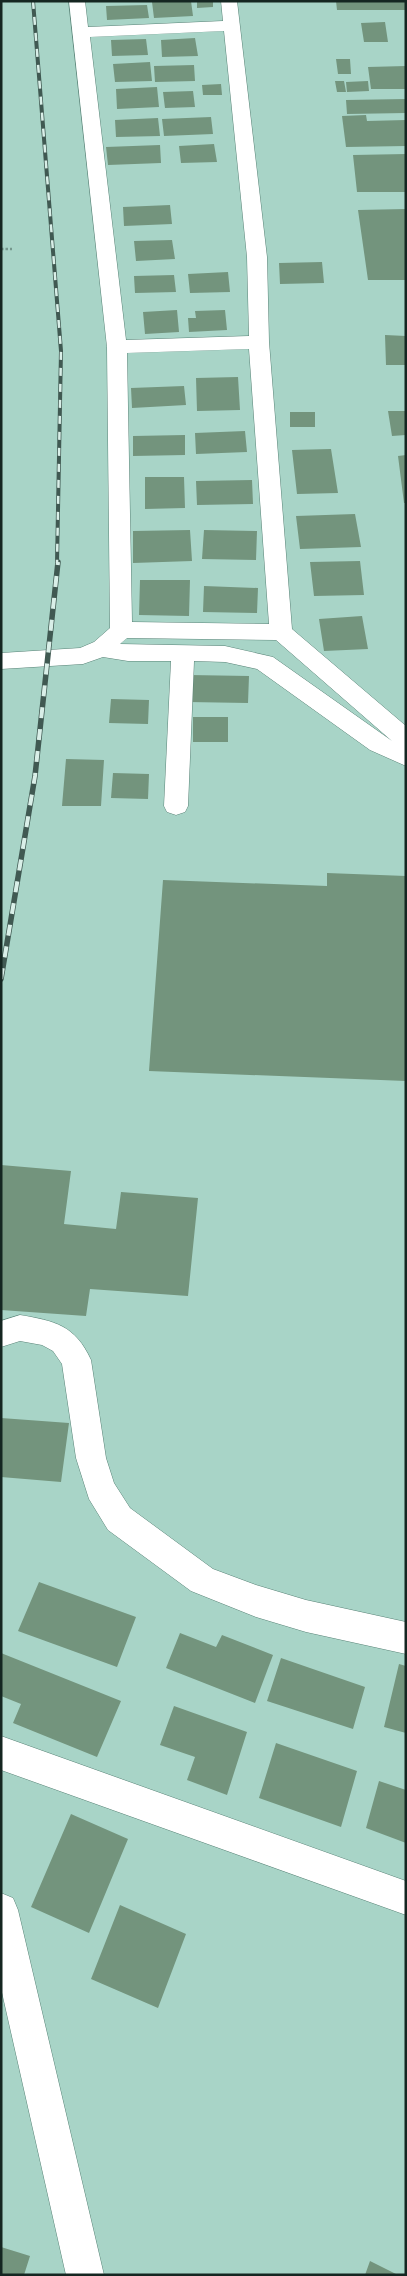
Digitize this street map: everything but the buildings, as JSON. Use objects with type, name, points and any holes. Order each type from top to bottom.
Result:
[{"type":"street","points":[[77,1],[117,347],[121,630]]},
{"type":"street","points":[[229,1],[257,257],[259,342],[281,632]]},
{"type":"street","points":[[81,32],[232,26]]},
{"type":"street","points":[[117,347],[259,342]]},
{"type":"street","points":[[1,661],[83,656],[102,648],[121,630],[281,632],[406,739]]},
{"type":"street","points":[[102,648],[119,652],[241,655],[265,663],[378,744],[406,757]]},
{"type":"street","points":[[176,806],[183,653]]},
{"type":"street","points":[[1,1334],[20,1328],[47,1333],[63,1342],[76,1360],[91,1458],[100,1490],[119,1519],[202,1580],[306,1616],[406,1638]]},
{"type":"street","points":[[1,1753],[406,1898]]},
{"type":"street","points":[[1,1910],[85,2275]]},
{"type":"path","points":[[1,248],[12,249]]},
{"type":"railway","points":[[33,1],[61,351],[57,563]]},
{"type":"railway","points":[[1,979],[35,776],[58,562]]}]
